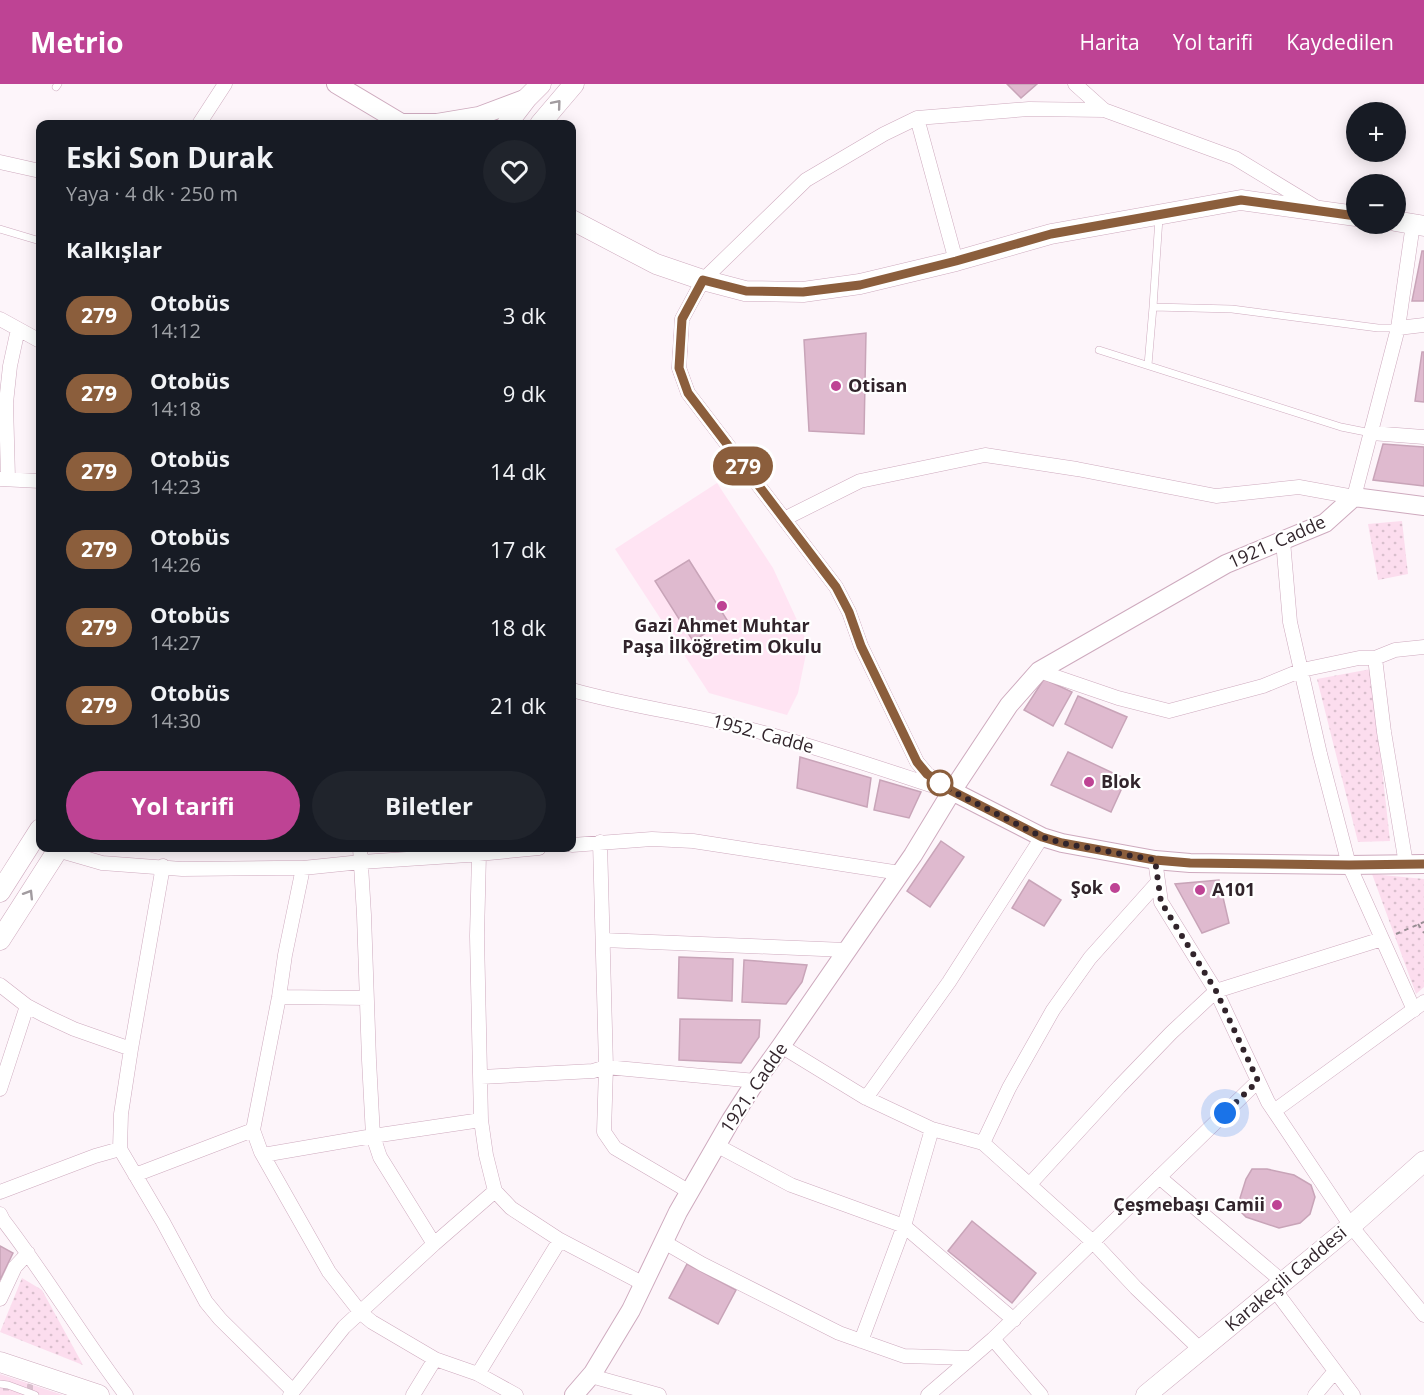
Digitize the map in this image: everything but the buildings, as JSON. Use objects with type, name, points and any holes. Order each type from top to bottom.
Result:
[{"type":"main road","points":[[543,120],[574,84]]},
{"type":"main road","points":[[510,120],[534,91]]},
{"type":"main road","points":[[576,222],[656,264],[703,280],[746,291],[803,292],[860,285],[1051,234],[1241,200],[1346,215]]},
{"type":"main road","points":[[0,892],[36,835]]},
{"type":"main road","points":[[0,940],[56,852]]},
{"type":"main road","name":"Karakeçili Caddesi","points":[[1146,1395],[1351,1226],[1424,1161]]},
{"type":"main road","points":[[0,1362],[99,1395]]},
{"type":"street","points":[[202,120],[225,84]]},
{"type":"street","points":[[336,84],[354,89],[397,120]]},
{"type":"street","points":[[1075,84],[1104,110]]},
{"type":"street","points":[[455,120],[479,116],[534,91]]},
{"type":"street","points":[[1324,213],[1235,158],[1104,110],[1029,109],[917,118],[884,134],[806,180],[703,280],[682,319],[679,368],[688,393],[836,587],[849,612],[861,646],[917,762],[927,774],[952,791],[1042,837],[1062,843],[1155,860],[1190,863],[1415,864],[1384,732],[1375,658]]},
{"type":"street","points":[[917,118],[956,261]]},
{"type":"street","points":[[0,162],[36,170]]},
{"type":"street","points":[[1354,497],[1398,328],[1411,224]]},
{"type":"street","points":[[0,320],[36,339]]},
{"type":"street","points":[[1398,328],[1424,325]]},
{"type":"street","points":[[18,329],[10,366],[6,403],[4,479],[36,481]]},
{"type":"street","points":[[1371,433],[1424,437]]},
{"type":"street","points":[[784,519],[860,481],[985,455],[1077,469],[1216,496],[1299,487],[1424,506]]},
{"type":"street","name":"1921. Cadde","points":[[574,1395],[591,1376],[631,1310],[678,1212],[756,1081],[900,873],[1010,705],[1039,671],[1226,564],[1325,523],[1354,497]]},
{"type":"street","points":[[1274,1111],[1419,1006],[1382,939],[1349,865],[1320,754],[1290,622],[1283,541]]},
{"type":"street","points":[[1039,671],[1118,698],[1169,711],[1263,686],[1302,670],[1359,658],[1375,658],[1395,650],[1424,647]]},
{"type":"street","name":"1952. Cadde","points":[[576,691],[602,699],[712,720],[765,733],[952,791]]},
{"type":"street","points":[[866,1098],[949,982],[1042,837]]},
{"type":"street","points":[[576,844],[652,839],[693,841],[900,873]]},
{"type":"street","points":[[600,842],[606,1067],[604,1132],[615,1148],[690,1192]]},
{"type":"street","points":[[67,852],[102,863],[182,869],[303,868],[472,852],[477,936],[481,1120],[486,1155],[495,1191],[511,1208],[560,1240],[644,1284]]},
{"type":"street","points":[[360,852],[373,1136],[380,1157],[434,1244]]},
{"type":"street","points":[[1155,860],[1161,902],[1216,991],[1268,1102],[1351,1226],[1424,1315]]},
{"type":"street","points":[[163,866],[121,1114],[120,1149],[206,1302],[292,1393],[344,1327],[495,1191]]},
{"type":"street","points":[[303,868],[253,1130],[263,1155],[329,1272],[360,1312],[372,1322],[435,1359],[478,1374],[516,1395]]},
{"type":"street","points":[[983,1143],[1009,1088],[1053,1010],[1090,958],[1158,882]]},
{"type":"street","points":[[1030,1184],[1171,1033],[1216,991],[1382,939]]},
{"type":"street","points":[[603,940],[846,950]]},
{"type":"street","points":[[0,985],[27,1006],[74,1029],[131,1049]]},
{"type":"street","points":[[279,997],[367,998]]},
{"type":"street","points":[[0,1089],[27,1006]]},
{"type":"street","points":[[781,1046],[866,1098],[932,1129],[983,1143],[1092,1242],[1136,1288],[1202,1350]]},
{"type":"street","points":[[481,1077],[593,1071],[606,1067],[756,1081]]},
{"type":"street","points":[[928,1395],[1014,1320],[1258,1081]]},
{"type":"street","points":[[263,1155],[481,1120]]},
{"type":"street","points":[[861,1341],[904,1226],[932,1129]]},
{"type":"street","points":[[135,1175],[253,1130]]},
{"type":"street","points":[[716,1145],[791,1185],[904,1226],[1014,1320]]},
{"type":"street","points":[[0,1192],[95,1156],[120,1149]]},
{"type":"street","points":[[1159,1177],[1279,1285],[1353,1395]]},
{"type":"street","points":[[0,1214],[100,1361],[126,1395]]},
{"type":"street","points":[[478,1374],[560,1240]]},
{"type":"street","points":[[664,1242],[839,1334],[904,1356],[971,1358]]},
{"type":"street","points":[[0,1299],[15,1267],[28,1253]]},
{"type":"street","points":[[993,1339],[1041,1395]]},
{"type":"street","points":[[413,1395],[435,1359]]},
{"type":"street","points":[[1315,1395],[1335,1371]]},
{"type":"street","points":[[591,1376],[659,1395]]},
{"type":"lane","points":[[1148,365],[1160,213]]},
{"type":"lane","points":[[0,229],[36,240]]},
{"type":"lane","points":[[1154,307],[1232,309],[1378,328],[1398,328]]},
{"type":"lane","points":[[1099,350],[1298,414],[1371,433]]},
{"type":"lane","points":[[0,1384],[35,1395]]},
{"type":"path","points":[[1382,939],[1424,922]]},
{"type":"path","points":[[1418,924],[1424,933]]},
{"type":"shaded area","name":"Gazi Ahmet Muhtar Paşa İlköğretim Okulu","points":[[717,483],[773,568],[808,644],[798,693],[787,715],[709,693],[615,549]]},
{"type":"green space","points":[[1402,521],[1408,574],[1378,580],[1368,524]]},
{"type":"green space","points":[[1371,669],[1390,841],[1358,842],[1317,679]]},
{"type":"green space","points":[[1372,874],[1424,879],[1424,987],[1416,994]]},
{"type":"green space","points":[[22,1278],[42,1290],[83,1365],[0,1332]]},
{"type":"green space","points":[[0,1374],[63,1395],[0,1395]]},
{"type":"bus line","name":"279","points":[[1346,215],[1241,200],[1051,234],[860,285],[803,292],[746,291],[703,280],[682,319],[679,368],[688,393],[836,587],[849,612],[861,646],[917,762],[927,774],[952,791],[1042,837],[1062,843],[1155,860],[1190,863],[1424,864]]},
{"type":"place","name":"Otisan","points":[[836,386]]},
{"type":"place","name":"Gazi Ahmet Muhtar Paşa İlköğretim Okulu","points":[[722,606]]},
{"type":"place","name":"Blok","points":[[1089,782]]},
{"type":"place","name":"Şok","points":[[1115,888]]},
{"type":"place","name":"A101","points":[[1200,890]]},
{"type":"place","name":"Çeşmebaşı Camii","points":[[1277,1205]]},
{"type":"route","points":[[940,783],[1042,837],[1062,843],[1155,860],[1161,902],[1216,991],[1258,1081],[1225,1113]]}]
